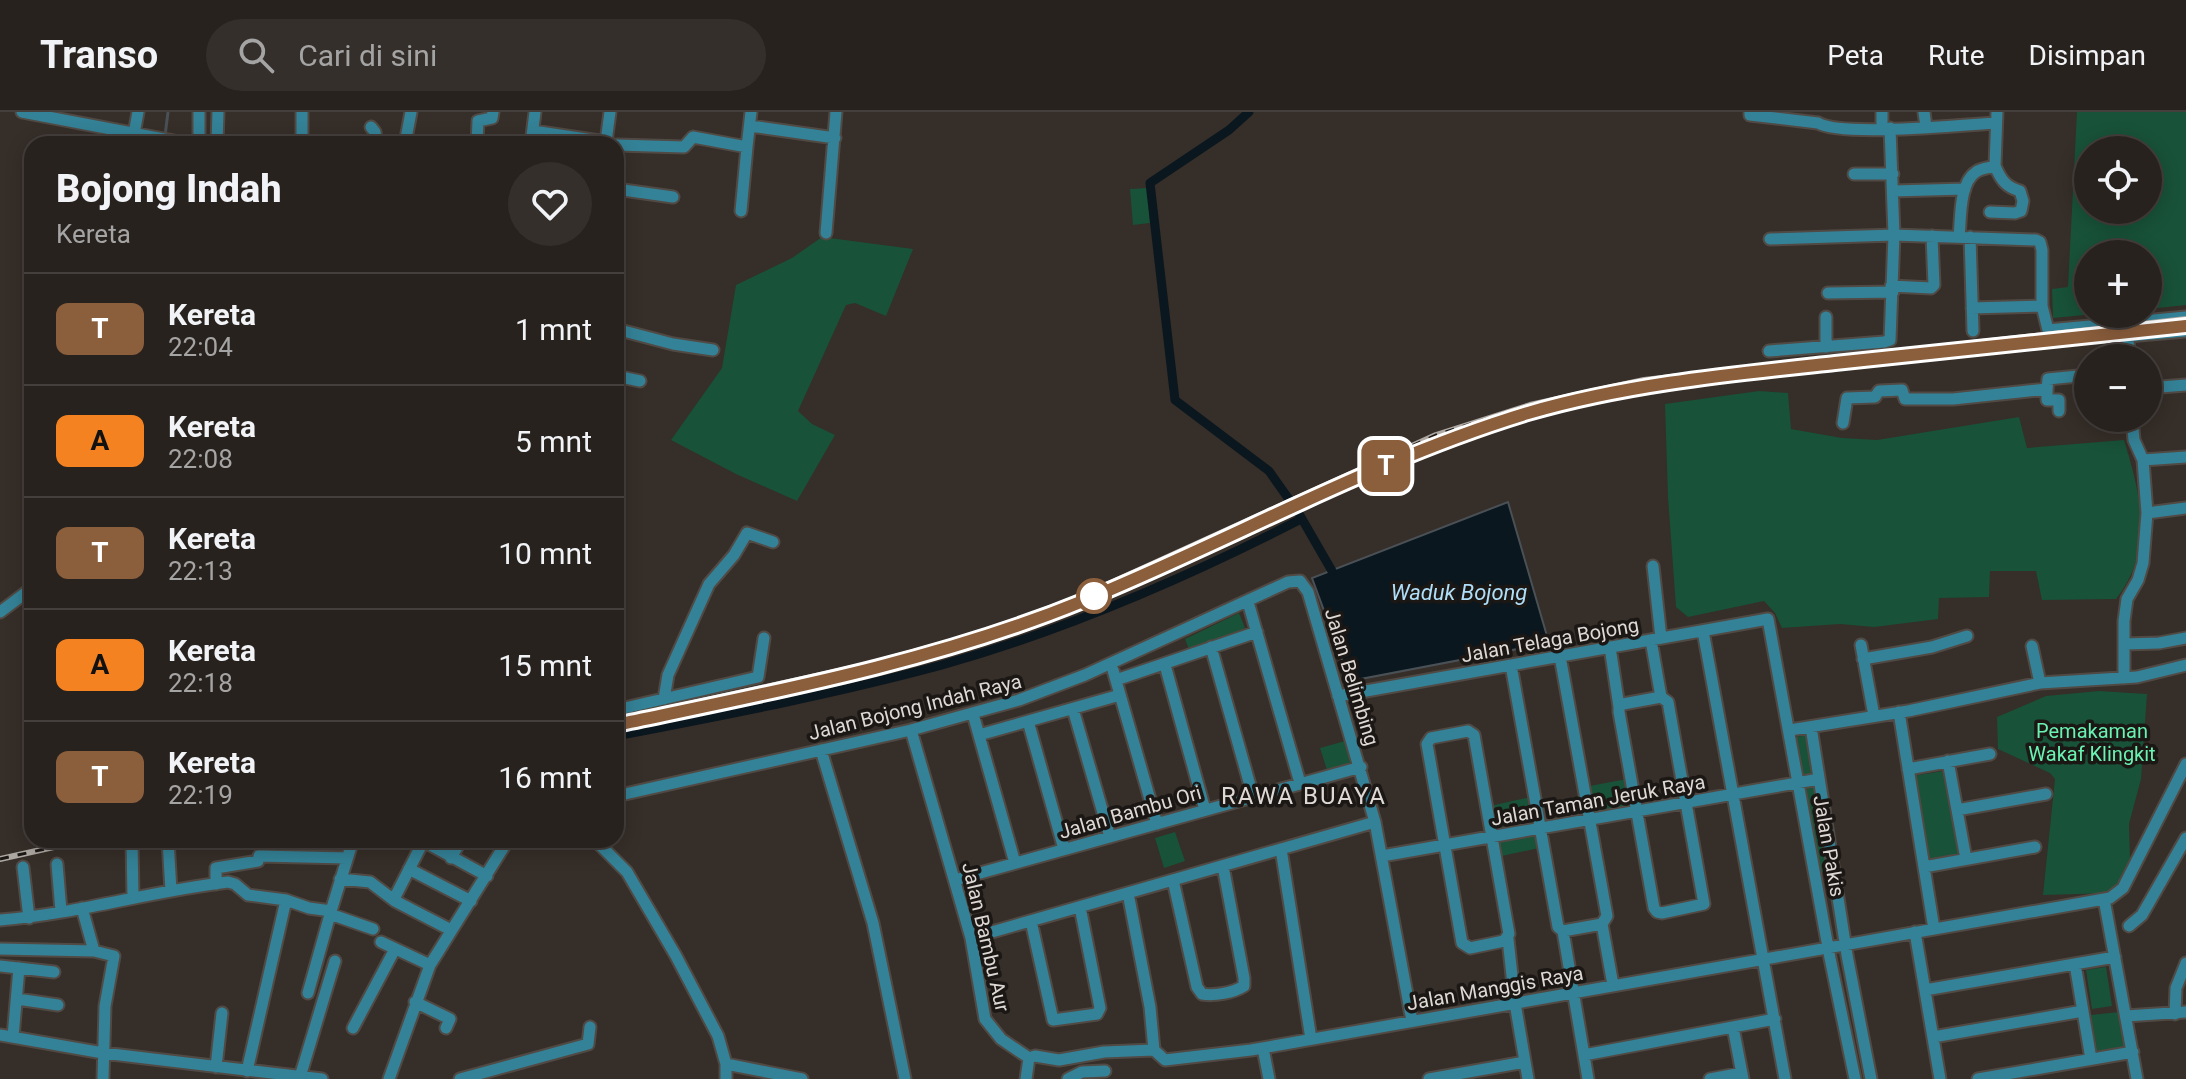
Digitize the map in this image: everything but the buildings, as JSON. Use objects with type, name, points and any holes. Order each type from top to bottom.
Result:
[{"type":"street","points":[[22,112],[146,136]]},
{"type":"street","points":[[134,134],[138,112]]},
{"type":"street","points":[[199,112],[199,136]]},
{"type":"street","points":[[217,136],[218,112]]},
{"type":"street","points":[[302,112],[302,136]]},
{"type":"street","points":[[406,136],[411,112]]},
{"type":"street","points":[[477,136],[478,121],[492,118],[493,112]]},
{"type":"street","points":[[532,136],[535,112]]},
{"type":"street","points":[[610,112],[613,136]]},
{"type":"street","points":[[741,211],[751,112]]},
{"type":"street","points":[[826,233],[836,112]]},
{"type":"street","points":[[1750,112],[1750,115],[1818,123],[1826,128],[1926,127],[1997,118],[1995,166],[2008,187],[2020,191],[2023,201],[2021,211],[1990,212]]},
{"type":"street","points":[[1826,128],[1827,112]]},
{"type":"street","points":[[1769,351],[1890,340],[1893,174],[1882,112]]},
{"type":"street","points":[[1924,112],[1926,127]]},
{"type":"street","points":[[751,126],[835,138]]},
{"type":"street","points":[[371,127],[376,136]]},
{"type":"street","points":[[533,131],[562,136]]},
{"type":"street","points":[[624,145],[684,147],[693,137],[747,147]]},
{"type":"street","points":[[1973,331],[1964,237],[1965,189],[1972,174],[1995,166]]},
{"type":"street","points":[[1854,174],[1893,174]]},
{"type":"street","points":[[1893,191],[1965,189]]},
{"type":"street","points":[[624,190],[673,197]]},
{"type":"street","points":[[1770,239],[1894,235],[2020,238],[2040,242],[2042,306],[2046,328],[2049,331],[2080,328]]},
{"type":"street","points":[[1828,293],[1931,288],[1934,285],[1932,236]]},
{"type":"street","points":[[1972,308],[2042,306]]},
{"type":"street","points":[[1826,317],[1826,347]]},
{"type":"street","points":[[2162,320],[2186,317]]},
{"type":"street","points":[[2123,328],[2128,344]]},
{"type":"street","points":[[624,331],[673,344],[713,350]]},
{"type":"street","points":[[2128,338],[2186,331]]},
{"type":"street","points":[[2059,411],[2059,400],[2047,400],[2048,379],[2074,376]]},
{"type":"street","points":[[624,378],[640,381]]},
{"type":"street","points":[[2162,387],[2186,385]]},
{"type":"street","points":[[1843,423],[1847,398],[1875,397],[1879,391],[1902,390],[1905,399],[1925,400],[2047,389]]},
{"type":"street","points":[[2124,678],[2127,599],[2143,563],[2147,513],[2143,460],[2133,432]]},
{"type":"street","points":[[2143,460],[2186,457]]},
{"type":"street","points":[[2147,513],[2186,508]]},
{"type":"street","points":[[664,699],[668,675],[713,577],[734,555],[747,533],[773,542]]},
{"type":"street","points":[[1653,566],[1661,697]]},
{"type":"street","name":"Jalan Bojong Indah Raya","points":[[624,794],[973,714],[1085,675],[1288,582],[1300,581]]},
{"type":"street","name":"Jalan Belimbing","points":[[1300,581],[1308,592],[1361,767],[1382,856],[1412,1021]]},
{"type":"street","points":[[0,612],[24,594]]},
{"type":"street","points":[[1248,602],[1300,783]]},
{"type":"street","name":"Jalan Telaga Bojong","points":[[1338,696],[1768,619]]},
{"type":"street","name":"Jalan Pakis","points":[[1768,619],[1855,1079]]},
{"type":"street","points":[[1703,631],[1785,1079]]},
{"type":"street","points":[[1157,824],[1115,675],[1165,665],[1257,632]]},
{"type":"street","points":[[1863,659],[1932,647],[1967,636]]},
{"type":"street","points":[[624,708],[758,677],[764,638]]},
{"type":"street","points":[[2125,644],[2186,638]]},
{"type":"street","points":[[1861,645],[1874,716]]},
{"type":"street","points":[[2032,646],[2040,683]]},
{"type":"street","points":[[1211,647],[1253,796]]},
{"type":"street","points":[[1610,647],[1619,707],[1637,811],[1657,912],[1701,906],[1704,900],[1668,702],[1661,697],[1619,707]]},
{"type":"street","points":[[1560,656],[1607,916],[1602,924],[1613,985]]},
{"type":"street","points":[[1165,665],[1205,810]]},
{"type":"street","points":[[1511,665],[1558,927],[1563,931],[1588,1079]]},
{"type":"street","points":[[1790,730],[1899,712],[2040,683],[2124,678],[2186,665]]},
{"type":"street","points":[[979,735],[1120,695]]},
{"type":"street","points":[[1073,709],[1110,837]]},
{"type":"street","points":[[1899,712],[1934,929]]},
{"type":"street","points":[[973,714],[1015,863]]},
{"type":"street","points":[[1028,721],[1064,849]]},
{"type":"street","name":"Jalan Pakis","points":[[1811,727],[1845,943],[1871,1079]]},
{"type":"street","name":"Jalan Bambu Aur","points":[[911,730],[971,938],[985,1019],[1001,1039],[1029,1058]]},
{"type":"street","points":[[1508,939],[1470,948],[1462,943],[1427,740],[1468,731],[1474,735],[1508,939],[1528,1079]]},
{"type":"street","points":[[821,750],[873,923],[905,1079]]},
{"type":"street","points":[[1908,769],[1990,754]]},
{"type":"street","points":[[1948,761],[1966,859]]},
{"type":"street","points":[[2137,1079],[2104,899],[2123,888],[2186,764]]},
{"type":"street","name":"Jalan Bambu Ori","points":[[955,880],[1361,767]]},
{"type":"street","name":"Jalan Taman Jeruk Raya","points":[[1382,856],[1443,840],[1540,828],[1819,779]]},
{"type":"street","points":[[1957,810],[2046,794]]},
{"type":"street","points":[[971,938],[1375,822]]},
{"type":"street","points":[[2129,926],[2142,915],[2186,838]]},
{"type":"street","points":[[1924,867],[2035,847]]},
{"type":"street","points":[[132,848],[133,897]]},
{"type":"street","points":[[168,848],[171,891]]},
{"type":"street","points":[[308,993],[350,848]]},
{"type":"street","points":[[394,899],[420,848]]},
{"type":"street","points":[[435,848],[487,876]]},
{"type":"street","points":[[451,858],[457,848]]},
{"type":"street","points":[[389,1079],[430,965],[503,848]]},
{"type":"street","points":[[603,848],[627,872],[702,1005],[722,1046],[726,1079]]},
{"type":"street","points":[[1281,849],[1311,1039]]},
{"type":"street","points":[[216,884],[216,868],[258,861],[259,856],[347,858]]},
{"type":"street","points":[[57,864],[61,911]]},
{"type":"street","points":[[1173,880],[1197,987],[1202,994],[1208,995],[1237,990],[1244,986],[1244,978],[1223,866]]},
{"type":"street","points":[[23,867],[29,918]]},
{"type":"street","points":[[409,869],[471,901]]},
{"type":"street","points":[[340,879],[370,882],[451,930]]},
{"type":"street","points":[[0,920],[29,918],[133,897],[231,882],[243,894],[286,900],[330,912],[373,929]]},
{"type":"street","points":[[1026,1079],[1029,1058],[1040,1056],[1059,1060],[1104,1052],[1154,1050],[1150,1007],[1128,893]]},
{"type":"street","name":"Jalan Manggis Raya","points":[[1154,1050],[1159,1058],[1165,1060],[1263,1048],[2104,899]]},
{"type":"street","points":[[243,1074],[286,900]]},
{"type":"street","points":[[1031,921],[1053,1020],[1097,1014],[1100,1008],[1080,907]]},
{"type":"street","points":[[82,908],[94,951]]},
{"type":"street","points":[[1563,931],[1602,924]]},
{"type":"street","points":[[1915,932],[1940,1079]]},
{"type":"street","points":[[381,942],[430,965]]},
{"type":"street","points":[[0,949],[94,951],[114,956],[105,1006],[103,1079]]},
{"type":"street","points":[[353,1028],[395,949]]},
{"type":"street","points":[[1925,990],[2115,957]]},
{"type":"street","points":[[300,1077],[335,961]]},
{"type":"street","points":[[2126,1016],[2181,1013],[2176,988],[2186,963]]},
{"type":"street","points":[[2075,964],[2091,1059]]},
{"type":"street","points":[[0,966],[54,972]]},
{"type":"street","points":[[13,1037],[19,970]]},
{"type":"street","points":[[17,999],[58,1005]]},
{"type":"street","points":[[415,1002],[450,1019],[446,1028]]},
{"type":"street","points":[[1933,1037],[2083,1011]]},
{"type":"street","points":[[216,1067],[222,1013]]},
{"type":"street","points":[[1584,1055],[1775,1019]]},
{"type":"street","points":[[460,1079],[588,1044],[590,1027]]},
{"type":"street","points":[[1710,1079],[1742,1076],[1733,1027]]},
{"type":"street","points":[[0,1035],[103,1053],[216,1067],[243,1074],[322,1079]]},
{"type":"street","points":[[1263,1048],[1269,1079]]},
{"type":"street","points":[[1978,1079],[2133,1052]]},
{"type":"street","points":[[1429,1079],[1477,1075],[1525,1062]]},
{"type":"street","points":[[726,1064],[802,1079]]},
{"type":"street","points":[[1068,1079],[1082,1072],[1105,1071]]},
{"type":"green space","points":[[2077,112],[2186,112],[2186,305],[2162,308],[2162,240],[2074,240],[2074,316],[2053,318],[2052,289],[2068,287],[2074,170],[2074,224],[2162,224],[2162,136],[2076,136]]},
{"type":"green space","points":[[1147,188],[1150,223],[1133,225],[1130,189]]},
{"type":"green space","points":[[822,237],[913,249],[886,316],[855,303],[846,305],[798,411],[812,424],[835,435],[797,501],[671,440],[722,368],[736,285],[792,258]]},
{"type":"green space","points":[[1759,391],[1788,393],[1791,429],[1842,438],[1877,440],[2019,417],[2027,448],[2124,440],[2135,481],[2141,522],[2136,561],[2128,580],[2116,599],[2042,600],[2036,571],[1990,571],[1989,597],[1939,598],[1938,619],[1874,627],[1840,624],[1782,628],[1775,613],[1764,601],[1688,617],[1676,607],[1665,404]]},
{"type":"green space","points":[[1239,613],[1245,628],[1191,655],[1185,639]]},
{"type":"green space","name":"Pemakaman Wakaf Klingkit","points":[[2099,691],[2147,694],[2141,779],[2129,824],[2130,860],[2113,893],[2043,895],[2055,779],[2050,773],[1998,749],[1997,717],[2046,696]]},
{"type":"green space","points":[[1810,735],[1817,777],[1801,780],[1794,737]]},
{"type":"green space","points":[[1345,741],[1352,762],[1327,770],[1320,748]]},
{"type":"green space","points":[[1949,770],[1965,857],[1927,863],[1913,776]]},
{"type":"green space","points":[[1627,779],[1633,807],[1589,815],[1584,787]]},
{"type":"green space","points":[[1817,784],[1832,871],[1818,873],[1802,786]]},
{"type":"green space","points":[[1535,796],[1540,820],[1494,828],[1490,806]]},
{"type":"green space","points":[[1535,831],[1539,848],[1497,857],[1494,840]]},
{"type":"green space","points":[[1175,832],[1185,861],[1164,868],[1155,838]]},
{"type":"green space","points":[[2106,967],[2112,1006],[2092,1009],[2086,970]]},
{"type":"green space","points":[[2119,1012],[2125,1050],[2098,1055],[2091,1015]]},
{"type":"water","name":"Waduk Bojong","points":[[1508,502],[1549,643],[1350,681],[1312,578]]},
{"type":"waterway","points":[[165,136],[168,112]]},
{"type":"waterway","points":[[1249,112],[1229,130],[1150,183],[1175,400],[1269,471],[1298,512],[1332,571]]},
{"type":"waterway","points":[[624,734],[821,695],[987,651],[1125,601],[1301,519]]},
{"type":"railway","points":[[624,718],[866,665],[983,633],[1082,596],[1436,435],[1530,405],[1644,380],[2186,319]]},
{"type":"railway","points":[[0,859],[49,848]]},
{"type":"train","name":"T","points":[[624,723],[867,670],[984,638],[1084,601],[1284,509],[1440,443],[1532,412],[1653,385],[2186,326]]},
{"type":"district","name":"RAWA BUAYA","points":[[1304,796]]}]
